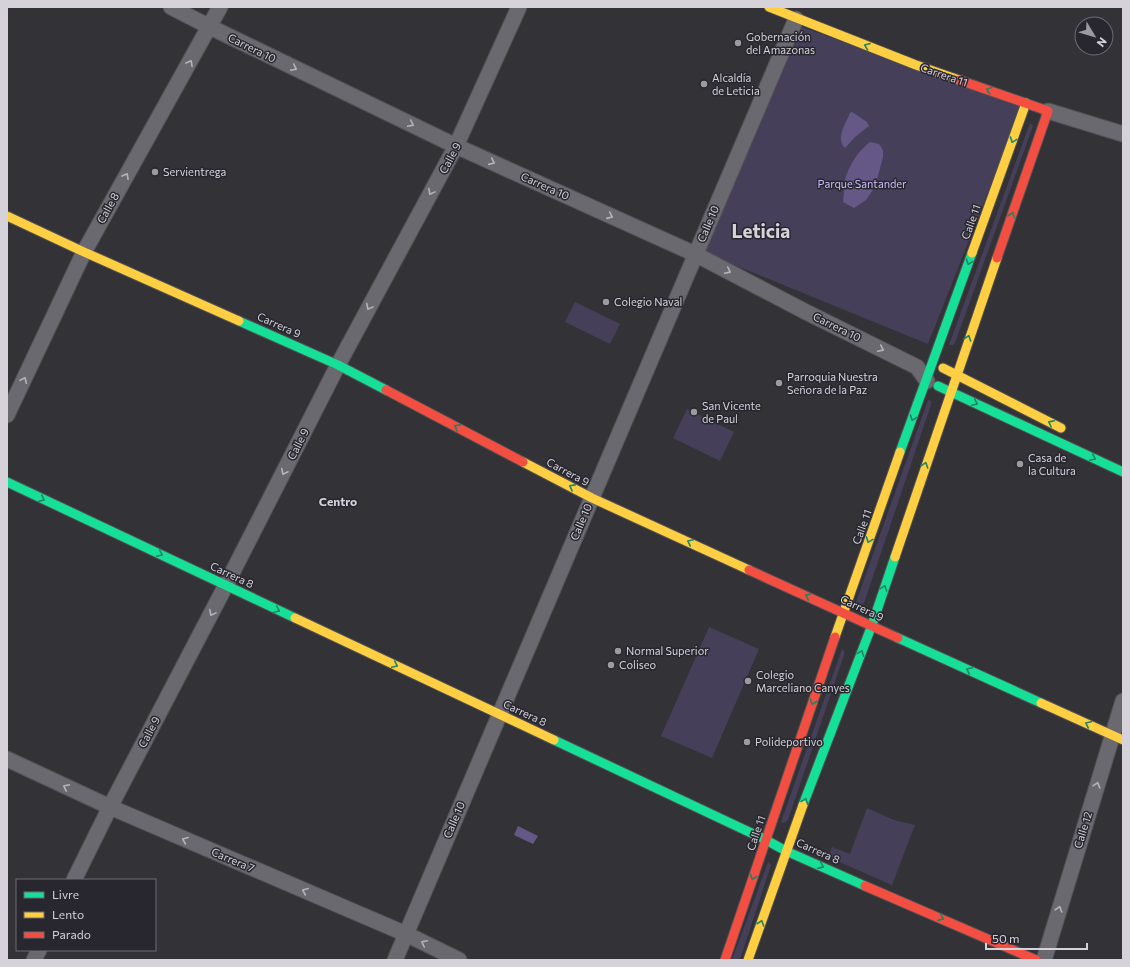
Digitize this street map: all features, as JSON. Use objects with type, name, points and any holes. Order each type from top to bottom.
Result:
[{"type":"street","name":"Carrera 10","points":[[171,7],[456,146],[695,254],[806,312],[918,367]]},
{"type":"street","name":"Calle 8","points":[[7,415],[84,252],[220,7]]},
{"type":"street","name":"Calle 9","points":[[74,879],[110,807],[226,585],[338,365],[456,146],[519,7]]},
{"type":"street","name":"Carrera 11","points":[[769,7],[916,65],[1048,111],[1123,134]]},
{"type":"street","name":"Calle 10","points":[[395,960],[796,18]]},
{"type":"street","name":"Calle 11","points":[[725,960],[844,612],[1026,103]]},
{"type":"street","points":[[748,960],[786,851],[872,625],[950,391],[1048,111]]},
{"type":"street","name":"Carrera 9","points":[[7,216],[84,252],[338,365],[592,498],[1117,738]]},
{"type":"street","points":[[1066,430],[933,364],[918,367],[927,381],[1123,472]]},
{"type":"street","name":"Carrera 8","points":[[7,482],[766,840],[786,851],[1036,960]]},
{"type":"street","name":"Calle 12","points":[[1044,960],[1117,738],[1123,701]]},
{"type":"street","name":"Carrera 7","points":[[7,759],[110,807],[406,934],[459,960]]},
{"type":"street","points":[[34,960],[38,951]]},
{"type":"green space","name":"Parque Santander","points":[[799,26],[1022,106],[928,344],[705,253]]},
{"type":"green space","points":[[1030,123],[1033,126],[955,343],[953,345],[949,345]]},
{"type":"green space","points":[[575,302],[620,324],[610,344],[565,322]]},
{"type":"green space","points":[[928,400],[931,401],[931,405],[864,603],[860,606],[857,605],[856,602]]},
{"type":"green space","points":[[687,409],[734,432],[720,461],[673,438]]},
{"type":"green space","points":[[709,627],[759,649],[712,758],[661,736]]},
{"type":"green space","points":[[842,649],[845,652],[788,820],[784,823],[781,822]]},
{"type":"green space","points":[[867,808],[894,820],[915,825],[892,885],[828,857],[832,847],[850,854]]},
{"type":"green space","points":[[768,862],[771,865],[740,960],[732,960]]},
{"type":"shaded area","points":[[852,112],[867,122],[869,126],[855,137],[845,148],[842,144],[841,136],[844,126],[850,113]]},
{"type":"shaded area","points":[[870,142],[879,144],[883,150],[883,157],[875,187],[866,200],[854,208],[843,202],[845,180],[854,159]]},
{"type":"shaded area","points":[[518,826],[538,836],[533,844],[514,835]]},
{"type":"traffic: fast","points":[[900,452],[972,253]]},
{"type":"traffic: fast","points":[[239,321],[338,365],[386,390]]},
{"type":"traffic: fast","points":[[938,386],[1123,472]]},
{"type":"traffic: fast","points":[[7,482],[295,618]]},
{"type":"traffic: fast","points":[[803,805],[872,625],[895,557]]},
{"type":"traffic: fast","points":[[898,638],[1041,703]]},
{"type":"traffic: fast","points":[[554,740],[766,840],[786,851],[865,886]]},
{"type":"traffic: slow","points":[[769,7],[916,65],[959,80]]},
{"type":"traffic: slow","points":[[972,253],[1026,103]]},
{"type":"traffic: slow","points":[[7,216],[239,321]]},
{"type":"traffic: slow","points":[[895,557],[997,258]]},
{"type":"traffic: slow","points":[[943,368],[1061,428]]},
{"type":"traffic: slow","points":[[835,637],[900,452]]},
{"type":"traffic: slow","points":[[523,462],[592,498],[749,570]]},
{"type":"traffic: slow","points":[[295,618],[554,740]]},
{"type":"traffic: slow","points":[[1041,703],[1123,740]]},
{"type":"traffic: slow","points":[[748,960],[803,805]]},
{"type":"traffic: jam","points":[[959,80],[1048,111],[997,258]]},
{"type":"traffic: jam","points":[[386,390],[523,462]]},
{"type":"traffic: jam","points":[[749,570],[898,638]]},
{"type":"traffic: jam","points":[[725,960],[835,637]]},
{"type":"traffic: jam","points":[[865,886],[1036,960]]},
{"type":"place","name":"Gobernación del Amazonas","points":[[738,43]]},
{"type":"place","name":"Alcaldía de Leticia","points":[[704,84]]},
{"type":"place","name":"Servientrega","points":[[155,172]]},
{"type":"place","name":"Colegio Naval","points":[[606,302]]},
{"type":"place","name":"Parroquia Nuestra Señora de la Paz","points":[[779,383]]},
{"type":"place","name":"San Vicente de Paul","points":[[694,412]]},
{"type":"place","name":"Casa de la Cultura","points":[[1020,464]]},
{"type":"place","name":"Normal Superior","points":[[618,651]]},
{"type":"place","name":"Coliseo","points":[[611,665]]},
{"type":"place","name":"Colegio Marceliano Canyes","points":[[748,681]]},
{"type":"place","name":"Polideportivo","points":[[747,742]]},
{"type":"district","name":"Leticia","points":[[761,231]]},
{"type":"district","name":"Centro","points":[[338,502]]}]
